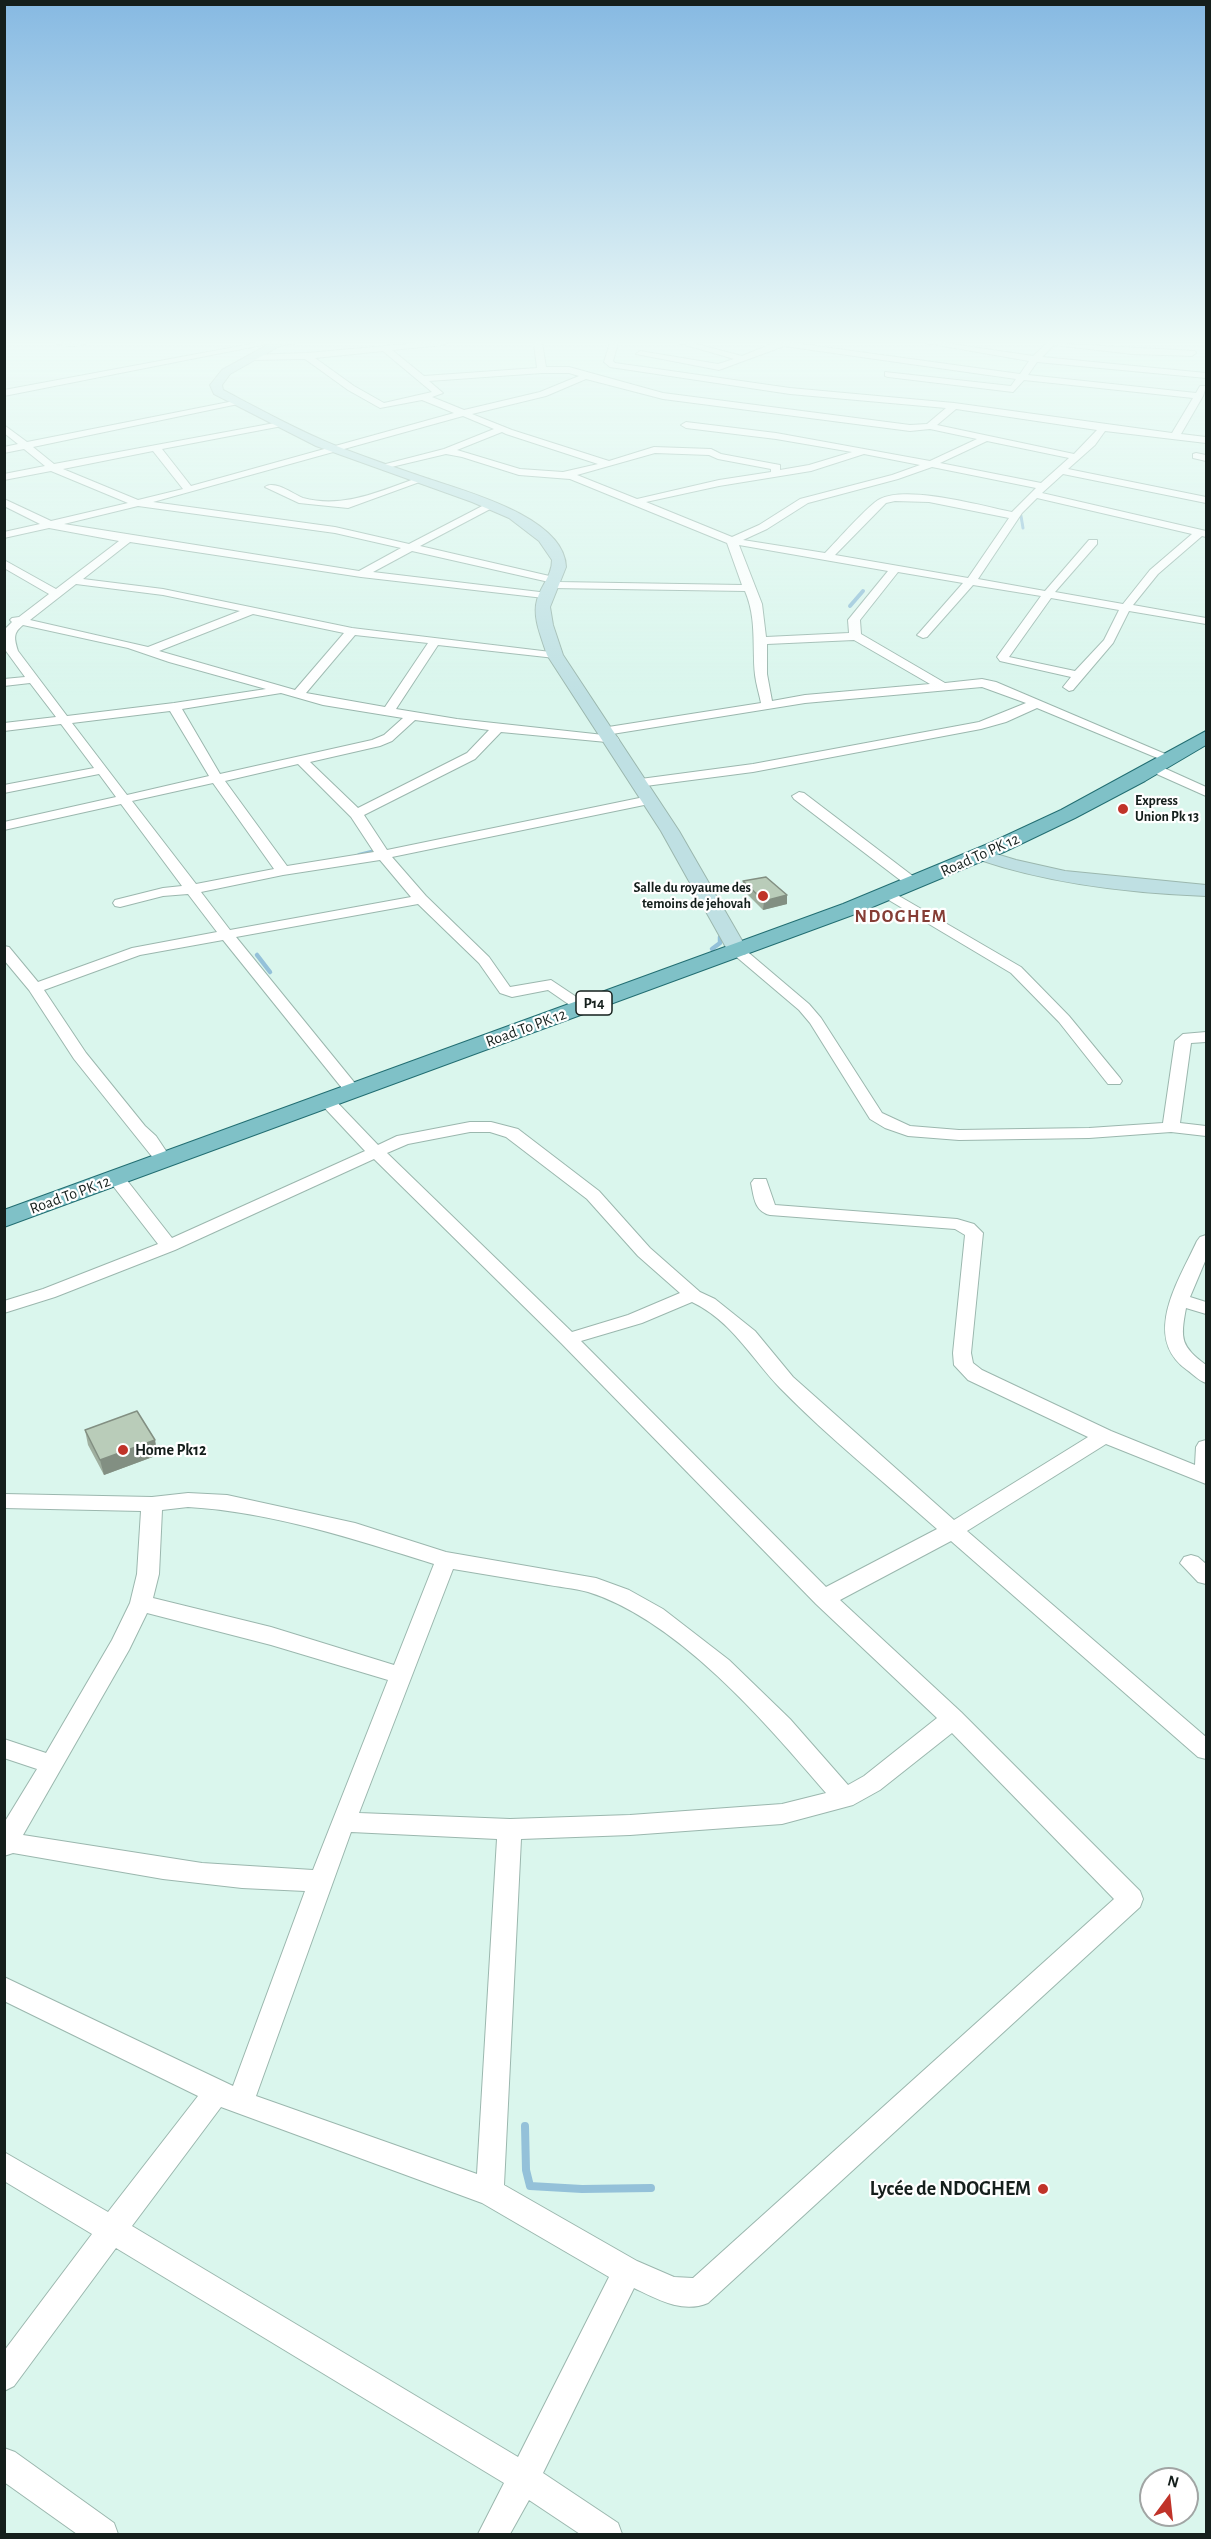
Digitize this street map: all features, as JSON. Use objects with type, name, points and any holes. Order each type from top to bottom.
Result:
[{"type":"main road","name":"P14","points":[[1163,764],[1206,737]]},
{"type":"main road","name":"Road To PK 12","points":[[4,1219],[352,1090],[738,951],[913,883],[983,855],[1163,764]]},
{"type":"street","points":[[46,461],[53,468],[137,503],[335,530],[410,547],[550,586]]},
{"type":"street","points":[[4,477],[85,461]]},
{"type":"street","points":[[166,461],[188,489]]},
{"type":"street","points":[[4,535],[137,503],[292,461]]},
{"type":"street","points":[[370,461],[490,505],[519,519],[536,531],[555,552],[560,562],[559,572],[550,586],[544,622],[555,655],[670,831],[738,951],[816,1021],[876,1116],[908,1131],[959,1135],[1089,1133],[1171,1127],[1206,1131]]},
{"type":"street","points":[[383,466],[407,461]]},
{"type":"street","points":[[493,461],[519,472],[535,475],[564,475],[618,461]]},
{"type":"street","points":[[602,461],[610,464]]},
{"type":"street","points":[[750,461],[777,466],[775,471],[768,475]]},
{"type":"street","points":[[635,502],[719,483],[811,468],[831,461]]},
{"type":"street","points":[[913,461],[1203,533]]},
{"type":"street","points":[[732,541],[763,527],[804,501],[885,480],[936,461]]},
{"type":"street","points":[[923,635],[972,580],[1015,516],[1070,461]]},
{"type":"street","points":[[1059,470],[1206,500]]},
{"type":"street","points":[[564,475],[732,541],[1206,621]]},
{"type":"street","points":[[270,487],[303,501],[348,505],[420,480]]},
{"type":"street","points":[[827,557],[883,501],[891,498],[934,501],[1015,516]]},
{"type":"street","points":[[4,502],[50,525],[361,574],[550,586],[749,588]]},
{"type":"street","points":[[361,574],[490,505]]},
{"type":"street","points":[[1069,687],[1109,641],[1126,607],[1154,572],[1203,533]]},
{"type":"street","points":[[128,539],[11,629],[8,638],[12,651],[226,934],[352,1090]]},
{"type":"street","points":[[732,541],[756,604],[761,641],[761,674],[767,704]]},
{"type":"street","points":[[1078,675],[1003,658],[1049,593],[1093,542]]},
{"type":"street","points":[[4,563],[57,594]]},
{"type":"street","points":[[856,636],[853,628],[854,620],[896,568]]},
{"type":"street","points":[[74,581],[163,592],[352,631],[555,655]]},
{"type":"street","points":[[149,651],[251,610]]},
{"type":"street","points":[[4,618],[118,641],[173,660],[297,695],[387,712],[498,728],[609,735],[767,704],[972,684],[992,685],[1037,703],[1163,764],[1206,792]]},
{"type":"street","points":[[297,695],[352,631]]},
{"type":"street","points":[[761,641],[856,636],[945,688]]},
{"type":"street","points":[[387,712],[435,641]]},
{"type":"street","points":[[4,682],[35,679]]},
{"type":"street","points":[[4,727],[174,707],[281,690]]},
{"type":"street","points":[[639,783],[753,768],[981,725],[1002,719],[1037,703]]},
{"type":"street","points":[[174,707],[217,779],[283,871]]},
{"type":"street","points":[[4,826],[376,743],[388,738],[412,716]]},
{"type":"street","points":[[356,814],[463,760],[481,746],[498,728]]},
{"type":"street","points":[[301,760],[356,814],[383,855],[421,899],[478,953],[505,990],[512,993],[541,985],[551,985],[582,1007]]},
{"type":"street","points":[[4,789],[102,770]]},
{"type":"street","points":[[799,796],[913,883]]},
{"type":"street","points":[[120,903],[163,892],[194,890],[283,871],[383,855],[649,800]]},
{"type":"street","points":[[983,855],[1013,866],[1039,872],[1115,883],[1206,891]]},
{"type":"street","points":[[887,893],[1016,970],[1064,1019],[1114,1081]]},
{"type":"street","points":[[35,988],[137,951],[421,899]]},
{"type":"street","points":[[4,950],[35,988],[80,1056],[139,1130],[157,1148],[164,1160]]},
{"type":"street","points":[[1171,1127],[1183,1041],[1189,1037],[1206,1037]]},
{"type":"street","points":[[4,1988],[228,2098],[490,2192],[627,2271],[673,2292],[698,2293],[1131,1899],[953,1719],[824,1598],[568,1339],[375,1151],[326,1100]]},
{"type":"street","points":[[4,1306],[49,1293],[169,1246],[403,1140],[470,1127],[502,1128],[512,1133],[592,1195],[644,1252],[694,1296],[709,1303],[748,1335],[786,1382],[869,1458],[1206,1750]]},
{"type":"street","points":[[116,1178],[169,1246]]},
{"type":"street","points":[[760,1183],[764,1205],[770,1210],[957,1224],[968,1228],[974,1233],[962,1353],[964,1365],[975,1375],[1104,1436],[1205,1477],[1206,1448]]},
{"type":"street","points":[[1206,1241],[1180,1300],[1174,1328],[1177,1349],[1206,1376]]},
{"type":"street","points":[[568,1339],[635,1319],[681,1299],[694,1296]]},
{"type":"street","points":[[1180,1300],[1206,1308]]},
{"type":"street","points":[[824,1598],[953,1530],[1104,1436]]},
{"type":"street","points":[[4,1501],[152,1504],[188,1500],[227,1502],[355,1531],[446,1560],[588,1584],[621,1596],[655,1615],[721,1666],[782,1726],[845,1798]]},
{"type":"street","points":[[152,1504],[148,1574],[141,1604],[121,1644],[6,1844],[163,1870],[231,1878],[322,1881]]},
{"type":"street","points":[[4,2376],[111,2231],[228,2098],[322,1881],[399,1675],[446,1560]]},
{"type":"street","points":[[141,1604],[271,1636],[399,1675]]},
{"type":"street","points":[[343,1822],[510,1828],[630,1825],[782,1814],[845,1798],[872,1782],[953,1719]]},
{"type":"street","points":[[4,1748],[51,1764]]},
{"type":"street","points":[[490,2192],[510,1828]]},
{"type":"street","points":[[4,2165],[524,2478],[607,2535]]},
{"type":"street","points":[[493,2535],[524,2478],[627,2271]]},
{"type":"street","points":[[4,2463],[104,2535]]},
{"type":"building","points":[[766,877],[787,895],[764,901],[743,881]]},
{"type":"building","points":[[137,1411],[155,1440],[100,1460],[85,1430]]},
{"type":"waterway","points":[[1021,516],[1023,528]]},
{"type":"waterway","points":[[850,606],[863,591]]},
{"type":"waterway","points":[[359,855],[375,851]]},
{"type":"waterway","points":[[712,949],[720,943],[720,937]]},
{"type":"waterway","points":[[257,955],[270,972]]},
{"type":"waterway","points":[[525,2126],[526,2170],[530,2186],[582,2189],[651,2188]]},
{"type":"place","name":"Express Union Pk 13","points":[[1123,809]]},
{"type":"place","name":"Salle du royaume des temoins de jehovah","points":[[763,896]]},
{"type":"place","name":"Home Pk12","points":[[123,1450]]},
{"type":"place","name":"Lycée de NDOGHEM","points":[[1043,2189]]},
{"type":"district","name":"NDOGHEM","points":[[901,917]]}]
